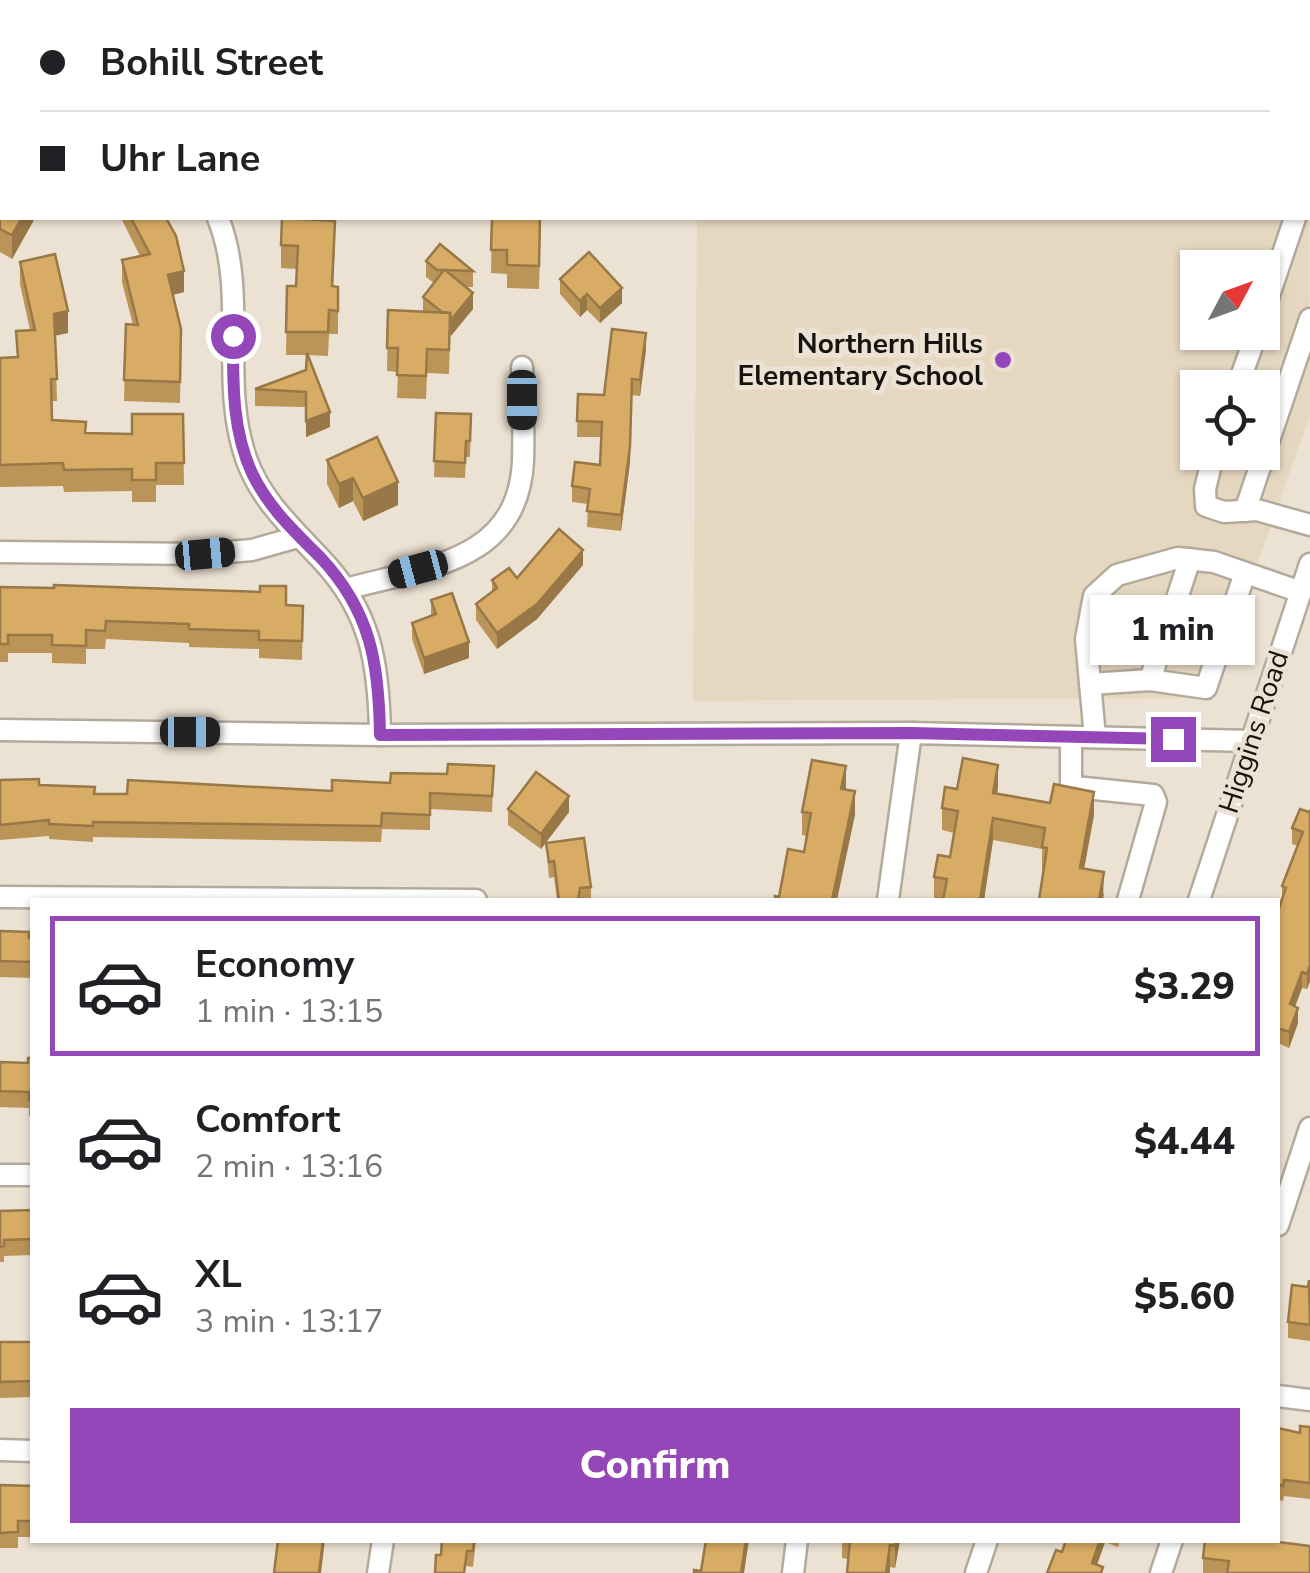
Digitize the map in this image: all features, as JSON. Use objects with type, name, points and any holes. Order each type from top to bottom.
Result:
[{"type":"street","points":[[218,220],[232,274],[234,399],[239,432],[254,477],[276,511],[346,589],[360,614],[375,654],[380,735]]},
{"type":"street","points":[[1280,264],[1295,220]]},
{"type":"street","points":[[1245,511],[1310,319]]},
{"type":"street","points":[[346,589],[465,555],[505,524],[514,505],[523,464],[522,367]]},
{"type":"street","points":[[1209,470],[1204,488],[1206,506],[1224,512],[1257,510],[1310,525]]},
{"type":"street","points":[[0,552],[205,554],[252,550],[298,536]]},
{"type":"street","points":[[1095,737],[1086,638],[1094,596],[1117,575],[1178,558],[1214,562],[1301,592]]},
{"type":"street","points":[[1150,680],[1190,560]]},
{"type":"street","name":"Higgins Road","points":[[1200,898],[1310,564]]},
{"type":"street","points":[[1090,684],[1150,680],[1206,688],[1245,573]]},
{"type":"street","points":[[0,730],[380,735],[911,733],[1252,741]]},
{"type":"street","points":[[888,898],[911,733]]},
{"type":"street","points":[[1071,737],[1071,783],[1075,787],[1153,795],[1156,802],[1129,898]]},
{"type":"street","points":[[0,897],[238,898]]},
{"type":"street","points":[[1280,1219],[1309,1136]]},
{"type":"street","points":[[0,1175],[30,1176]]},
{"type":"street","points":[[1280,1396],[1310,1400]]},
{"type":"street","points":[[0,1450],[30,1451]]},
{"type":"street","points":[[378,1573],[383,1543]]},
{"type":"street","points":[[792,1573],[797,1543]]},
{"type":"street","points":[[976,1573],[986,1543]]},
{"type":"street","points":[[1162,1573],[1171,1543]]},
{"type":"shaded area","name":"Northern Hills Elementary School","points":[[697,220],[1309,220],[1310,415],[1210,698],[693,701]]},
{"type":"building","points":[[0,220],[21,220],[12,235],[0,229]]},
{"type":"building","points":[[132,220],[167,220],[176,236],[184,271],[168,275],[181,329],[180,382],[124,380],[126,324],[138,325],[122,260],[150,254]]},
{"type":"building","points":[[282,220],[335,221],[332,286],[338,287],[338,311],[329,310],[328,332],[286,332],[287,286],[296,286],[298,246],[281,245]]},
{"type":"building","points":[[492,220],[540,220],[539,266],[507,265],[507,250],[491,250]]},
{"type":"building","points":[[440,244],[473,271],[445,270],[473,293],[451,320],[450,313],[442,312],[423,297],[444,270],[437,270],[426,261]]},
{"type":"building","points":[[589,252],[622,288],[600,308],[587,294],[580,301],[560,279]]},
{"type":"building","points":[[55,254],[68,311],[54,314],[57,379],[51,379],[52,420],[86,422],[85,433],[132,434],[132,414],[183,414],[184,463],[156,463],[156,480],[132,480],[132,469],[64,470],[63,463],[0,465],[0,358],[18,357],[16,331],[35,330],[20,262]]},
{"type":"building","points":[[388,310],[450,313],[449,350],[427,349],[426,376],[397,375],[398,348],[387,348]]},
{"type":"building","points":[[612,329],[646,333],[640,380],[632,379],[630,446],[621,515],[587,511],[590,489],[572,486],[575,462],[600,465],[602,422],[577,421],[578,394],[604,395]]},
{"type":"building","points":[[307,353],[330,412],[306,421],[306,392],[255,389],[306,370]]},
{"type":"building","points":[[436,413],[471,414],[465,463],[434,461]]},
{"type":"building","points":[[377,437],[398,482],[363,498],[353,478],[339,484],[327,460]]},
{"type":"building","points":[[559,529],[583,550],[537,604],[497,633],[476,604],[497,588],[492,580],[509,568],[517,578]]},
{"type":"building","points":[[54,585],[260,592],[260,586],[286,586],[286,605],[303,606],[302,641],[259,640],[259,631],[106,621],[105,631],[86,630],[86,646],[52,645],[52,635],[8,635],[8,644],[0,644],[0,587]]},
{"type":"building","points":[[452,593],[469,642],[424,658],[412,623],[436,614],[431,600]]},
{"type":"building","points":[[963,758],[998,765],[993,793],[1050,803],[1054,784],[1094,792],[1080,868],[1104,872],[1099,898],[1039,898],[1047,848],[1042,847],[1045,828],[993,818],[980,898],[943,898],[947,879],[934,877],[938,855],[950,857],[958,811],[942,808],[945,787],[957,789]]},
{"type":"building","points":[[812,760],[846,766],[841,789],[855,791],[832,898],[775,898],[779,897],[788,849],[804,852],[811,813],[802,812]]},
{"type":"building","points":[[448,764],[494,766],[492,796],[430,793],[430,815],[382,813],[381,826],[93,822],[93,826],[49,824],[49,820],[0,825],[0,780],[39,779],[39,785],[95,787],[94,794],[127,794],[128,780],[332,791],[332,780],[390,783],[391,773],[447,774]]},
{"type":"building","points":[[536,772],[569,796],[541,834],[508,809]]},
{"type":"building","points":[[1300,809],[1310,810],[1310,965],[1307,974],[1302,972],[1290,1004],[1298,1008],[1289,1032],[1280,1029],[1280,905],[1286,888],[1282,886],[1303,832],[1292,828]]},
{"type":"building","points":[[584,838],[591,887],[580,888],[578,898],[559,898],[554,861],[549,862],[546,843]]},
{"type":"building","points":[[0,931],[29,932],[30,962],[0,961]]},
{"type":"building","points":[[30,1058],[30,1100],[29,1092],[0,1091],[0,1062],[28,1063]]},
{"type":"building","points":[[30,1210],[30,1239],[4,1240],[0,1247],[0,1211]]},
{"type":"building","points":[[1309,1280],[1310,1325],[1288,1322],[1292,1285],[1308,1287]]},
{"type":"building","points":[[0,1342],[30,1342],[30,1381],[0,1382]]},
{"type":"building","points":[[1300,1426],[1310,1427],[1310,1483],[1284,1480],[1283,1486],[1280,1428],[1300,1433]]},
{"type":"building","points":[[0,1485],[30,1486],[30,1521],[18,1521],[18,1532],[0,1533]]},
{"type":"building","points":[[278,1543],[323,1543],[319,1573],[274,1573]]},
{"type":"building","points":[[442,1543],[474,1543],[473,1551],[467,1551],[464,1573],[435,1573],[436,1555],[441,1555]]},
{"type":"building","points":[[706,1543],[746,1543],[741,1573],[694,1573],[701,1571]]},
{"type":"building","points":[[850,1543],[896,1543],[890,1545],[886,1573],[847,1573]]},
{"type":"building","points":[[1065,1543],[1099,1543],[1092,1563],[1103,1567],[1101,1573],[1047,1573],[1056,1550],[1062,1552]]},
{"type":"building","points":[[1205,1543],[1310,1546],[1310,1573],[1227,1573],[1229,1561],[1203,1558]]},
{"type":"place","name":"Northern Hills Elementary School","points":[[1003,360]]},
{"type":"route","points":[[233,336],[236,419],[246,458],[276,511],[334,574],[360,614],[375,654],[380,735],[911,733],[1173,739]]}]
